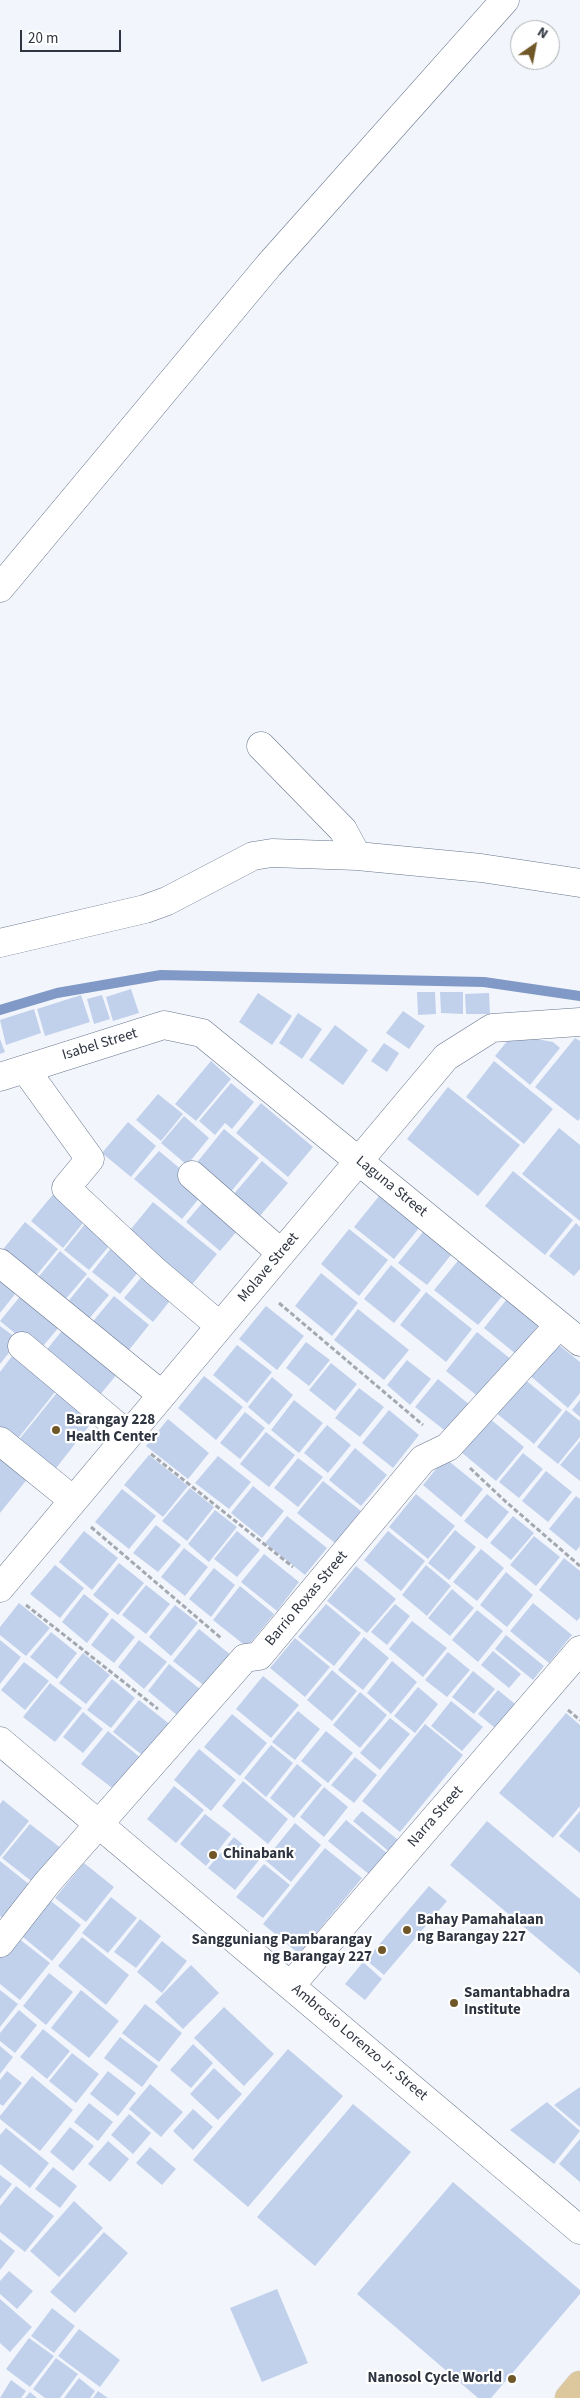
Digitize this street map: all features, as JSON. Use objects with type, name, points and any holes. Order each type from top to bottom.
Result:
[{"type":"main road","points":[[569,2398],[580,2385]]},
{"type":"street","points":[[0,588],[269,264],[505,0]]},
{"type":"street","points":[[261,746],[343,830],[357,856]]},
{"type":"street","points":[[0,943],[167,901],[253,856],[272,853],[357,856],[481,868],[580,883]]},
{"type":"street","name":"Molave Street","points":[[3,1580],[70,1504],[446,1057],[492,1028],[580,1022]]},
{"type":"street","name":"Isabel Street","points":[[12,1073],[164,1024],[202,1033]]},
{"type":"street","name":"Laguna Street","points":[[202,1033],[580,1342]]},
{"type":"street","points":[[12,1073],[90,1159],[66,1188],[155,1271],[220,1326]]},
{"type":"street","points":[[192,1175],[281,1253]]},
{"type":"street","points":[[0,1263],[162,1395]]},
{"type":"street","name":"Barrio Roxas Street","points":[[0,1943],[46,1883],[100,1825],[245,1658],[259,1656],[423,1459],[448,1447],[559,1325]]},
{"type":"street","points":[[22,1346],[128,1435]]},
{"type":"street","points":[[0,1442],[70,1504]]},
{"type":"street","name":"Narra Street","points":[[291,1985],[580,1650]]},
{"type":"street","name":"Ambrosio Lorenzo Jr. Street","points":[[0,1741],[580,2230]]},
{"type":"path","points":[[128,1435],[317,1586]]},
{"type":"path","points":[[70,1504],[245,1658]]},
{"type":"path","points":[[3,1580],[183,1729]]},
{"type":"building","points":[[131,989],[139,1013],[113,1021],[106,997]]},
{"type":"building","points":[[417,992],[435,992],[436,1014],[418,1015]]},
{"type":"building","points":[[440,992],[463,992],[463,1014],[441,1013]]},
{"type":"building","points":[[258,993],[292,1016],[272,1045],[239,1022]]},
{"type":"building","points":[[489,993],[490,1014],[466,1014],[465,994]]},
{"type":"building","points":[[81,995],[90,1022],[45,1036],[37,1009]]},
{"type":"building","points":[[102,995],[110,1019],[94,1024],[87,999]]},
{"type":"building","points":[[34,1009],[41,1033],[6,1045],[0,1020]]},
{"type":"building","points":[[403,1011],[425,1026],[409,1049],[386,1033]]},
{"type":"building","points":[[298,1013],[322,1029],[302,1059],[279,1043]]},
{"type":"building","points":[[335,1025],[368,1050],[343,1085],[309,1060]]},
{"type":"building","points":[[531,1038],[553,1042],[560,1048],[530,1085],[495,1056],[509,1039]]},
{"type":"building","points":[[575,1038],[580,1041],[580,1118],[578,1121],[535,1087]]},
{"type":"building","points":[[0,1039],[5,1052],[0,1054]]},
{"type":"building","points":[[384,1043],[399,1053],[387,1072],[371,1061]]},
{"type":"building","points":[[211,1061],[231,1079],[196,1121],[175,1104]]},
{"type":"building","points":[[494,1061],[553,1109],[524,1144],[466,1097]]},
{"type":"building","points":[[231,1083],[254,1102],[232,1129],[225,1123],[215,1135],[199,1121]]},
{"type":"building","points":[[448,1087],[520,1145],[478,1196],[407,1139]]},
{"type":"building","points":[[158,1094],[183,1114],[161,1141],[136,1120]]},
{"type":"building","points":[[261,1103],[313,1147],[288,1177],[236,1133]]},
{"type":"building","points":[[184,1116],[209,1138],[187,1165],[161,1143]]},
{"type":"building","points":[[128,1122],[156,1146],[131,1177],[102,1153]]},
{"type":"building","points":[[559,1128],[580,1145],[580,1221],[522,1174]]},
{"type":"building","points":[[224,1129],[259,1158],[224,1200],[190,1171]]},
{"type":"building","points":[[159,1151],[206,1190],[182,1219],[134,1179]]},
{"type":"building","points":[[262,1161],[288,1183],[253,1224],[227,1202]]},
{"type":"building","points":[[513,1171],[573,1220],[545,1255],[485,1206]]},
{"type":"building","points":[[384,1190],[424,1222],[394,1259],[354,1227]]},
{"type":"building","points":[[55,1192],[87,1218],[63,1248],[31,1221]]},
{"type":"building","points":[[210,1194],[244,1223],[220,1251],[186,1222]]},
{"type":"building","points":[[153,1202],[217,1254],[186,1292],[122,1240]]},
{"type":"building","points":[[90,1218],[115,1239],[89,1270],[64,1250]]},
{"type":"building","points":[[25,1222],[58,1249],[30,1283],[0,1253]]},
{"type":"building","points":[[576,1223],[580,1227],[580,1269],[574,1276],[549,1256]]},
{"type":"building","points":[[427,1227],[455,1250],[427,1285],[398,1263]]},
{"type":"building","points":[[349,1229],[388,1260],[359,1296],[321,1264]]},
{"type":"building","points":[[116,1242],[144,1265],[120,1294],[92,1272]]},
{"type":"building","points":[[60,1251],[87,1274],[58,1308],[31,1286]]},
{"type":"building","points":[[461,1257],[505,1293],[478,1325],[434,1290]]},
{"type":"building","points":[[0,1265],[23,1284],[0,1313]]},
{"type":"building","points":[[391,1265],[421,1290],[394,1323],[364,1299]]},
{"type":"building","points":[[148,1269],[177,1292],[153,1322],[124,1298]]},
{"type":"building","points":[[321,1273],[358,1303],[332,1336],[295,1306]]},
{"type":"building","points":[[88,1277],[109,1295],[82,1327],[61,1310]]},
{"type":"building","points":[[27,1288],[65,1320],[38,1352],[0,1321]]},
{"type":"building","points":[[426,1292],[472,1329],[446,1362],[400,1325]]},
{"type":"building","points":[[114,1296],[149,1325],[121,1360],[85,1331]]},
{"type":"building","points":[[507,1299],[539,1325],[516,1354],[484,1328]]},
{"type":"building","points":[[266,1306],[304,1336],[277,1370],[239,1339]]},
{"type":"building","points":[[358,1309],[409,1350],[384,1380],[334,1340]]},
{"type":"building","points":[[69,1322],[123,1367],[94,1402],[40,1358]]},
{"type":"building","points":[[0,1326],[19,1340],[0,1364]]},
{"type":"building","points":[[477,1332],[512,1360],[480,1398],[446,1371]]},
{"type":"building","points":[[306,1342],[330,1360],[309,1386],[286,1368]]},
{"type":"building","points":[[555,1342],[580,1362],[580,1393],[568,1408],[528,1374]]},
{"type":"building","points":[[237,1345],[272,1372],[247,1403],[213,1375]]},
{"type":"building","points":[[19,1347],[63,1382],[12,1446],[0,1437],[0,1372]]},
{"type":"building","points":[[407,1360],[431,1379],[410,1405],[387,1385]]},
{"type":"building","points":[[331,1363],[357,1384],[335,1411],[309,1390]]},
{"type":"building","points":[[204,1376],[243,1407],[216,1440],[178,1408]]},
{"type":"building","points":[[272,1377],[293,1395],[269,1425],[248,1407]]},
{"type":"building","points":[[523,1378],[562,1410],[534,1444],[495,1412]]},
{"type":"building","points":[[438,1379],[470,1405],[448,1433],[415,1407]]},
{"type":"building","name":"Barangay 228 Health Center","points":[[64,1384],[99,1413],[50,1476],[13,1447]]},
{"type":"building","points":[[359,1388],[384,1407],[360,1437],[335,1418]]},
{"type":"building","points":[[294,1400],[323,1423],[299,1453],[271,1430]]},
{"type":"building","points":[[580,1400],[580,1417],[572,1410]]},
{"type":"building","points":[[389,1410],[419,1435],[393,1468],[362,1443]]},
{"type":"building","points":[[566,1410],[580,1421],[580,1437],[558,1464],[537,1447]]},
{"type":"building","points":[[245,1412],[265,1428],[240,1459],[220,1443]]},
{"type":"building","points":[[489,1418],[524,1447],[496,1481],[461,1452]]},
{"type":"building","points":[[168,1419],[209,1453],[188,1479],[146,1446]]},
{"type":"building","points":[[327,1425],[351,1445],[328,1473],[304,1453]]},
{"type":"building","points":[[266,1432],[295,1455],[269,1487],[240,1464]]},
{"type":"building","points":[[580,1441],[580,1481],[560,1465]]},
{"type":"building","points":[[0,1446],[33,1472],[0,1513]]},
{"type":"building","points":[[355,1448],[387,1475],[361,1506],[329,1480]]},
{"type":"building","points":[[523,1453],[543,1469],[519,1498],[499,1482]]},
{"type":"building","points":[[149,1455],[188,1486],[163,1517],[124,1485]]},
{"type":"building","points":[[218,1456],[251,1482],[229,1509],[195,1483]]},
{"type":"building","points":[[298,1458],[323,1477],[298,1507],[274,1488]]},
{"type":"building","points":[[445,1458],[483,1489],[461,1517],[423,1485]]},
{"type":"building","points":[[546,1471],[572,1492],[548,1522],[522,1501]]},
{"type":"building","points":[[323,1481],[361,1511],[335,1543],[297,1513]]},
{"type":"building","points":[[253,1486],[284,1511],[262,1538],[231,1513]]},
{"type":"building","points":[[190,1488],[214,1507],[187,1541],[162,1521]]},
{"type":"building","points":[[122,1489],[156,1516],[129,1549],[95,1522]]},
{"type":"building","points":[[416,1494],[455,1526],[428,1559],[389,1527]]},
{"type":"building","points":[[487,1494],[509,1512],[487,1539],[464,1521]]},
{"type":"building","points":[[576,1496],[580,1499],[580,1546],[576,1551],[549,1529]]},
{"type":"building","points":[[215,1510],[237,1527],[209,1562],[188,1544]]},
{"type":"building","points":[[287,1516],[327,1548],[305,1575],[265,1543]]},
{"type":"building","points":[[513,1516],[534,1533],[511,1560],[490,1543]]},
{"type":"building","points":[[156,1525],[181,1545],[158,1572],[133,1553]]},
{"type":"building","points":[[455,1530],[476,1547],[449,1580],[428,1563]]},
{"type":"building","points":[[84,1531],[118,1558],[92,1590],[59,1562]]},
{"type":"building","points":[[237,1531],[260,1550],[237,1577],[214,1559]]},
{"type":"building","points":[[388,1531],[425,1561],[401,1591],[364,1560]]},
{"type":"building","points":[[534,1536],[560,1557],[536,1586],[510,1565]]},
{"type":"building","points":[[184,1548],[208,1567],[185,1596],[161,1577]]},
{"type":"building","points":[[481,1549],[504,1568],[477,1601],[453,1582]]},
{"type":"building","points":[[264,1554],[299,1582],[277,1611],[241,1582]]},
{"type":"building","points":[[564,1558],[580,1571],[580,1617],[577,1621],[539,1590]]},
{"type":"building","points":[[119,1563],[144,1583],[118,1615],[93,1595]]},
{"type":"building","points":[[55,1565],[84,1588],[60,1618],[30,1594]]},
{"type":"building","points":[[426,1565],[451,1586],[427,1616],[402,1595]]},
{"type":"building","points":[[356,1566],[396,1599],[367,1633],[327,1601]]},
{"type":"building","points":[[214,1568],[235,1585],[211,1617],[189,1599]]},
{"type":"building","points":[[506,1572],[533,1595],[507,1627],[480,1605]]},
{"type":"building","points":[[146,1585],[170,1604],[146,1634],[122,1615]]},
{"type":"building","points":[[240,1586],[274,1614],[247,1647],[213,1620]]},
{"type":"building","points":[[452,1589],[474,1608],[450,1636],[428,1618]]},
{"type":"building","points":[[84,1594],[109,1614],[87,1643],[62,1622]]},
{"type":"building","points":[[19,1603],[50,1628],[26,1656],[0,1635],[0,1627]]},
{"type":"building","points":[[533,1603],[572,1635],[549,1663],[510,1631]]},
{"type":"building","points":[[326,1604],[361,1633],[334,1666],[298,1637]]},
{"type":"building","points":[[395,1604],[410,1616],[387,1645],[371,1632]]},
{"type":"building","points":[[175,1605],[198,1623],[171,1656],[149,1637]]},
{"type":"building","points":[[477,1610],[503,1631],[478,1662],[452,1640]]},
{"type":"building","points":[[112,1618],[135,1637],[114,1663],[91,1645]]},
{"type":"building","points":[[412,1621],[447,1648],[423,1677],[389,1649]]},
{"type":"building","points":[[199,1629],[237,1660],[211,1691],[173,1661]]},
{"type":"building","points":[[51,1632],[77,1653],[57,1679],[30,1657]]},
{"type":"building","points":[[506,1635],[544,1666],[533,1680],[495,1649]]},
{"type":"building","points":[[364,1637],[389,1658],[363,1690],[338,1670]]},
{"type":"building","points":[[295,1638],[330,1667],[305,1697],[270,1668]]},
{"type":"building","points":[[0,1640],[21,1657],[0,1684]]},
{"type":"building","points":[[139,1640],[167,1662],[144,1689],[118,1667]]},
{"type":"building","points":[[493,1651],[521,1674],[509,1688],[481,1665]]},
{"type":"building","points":[[448,1652],[470,1670],[447,1697],[425,1680]]},
{"type":"building","points":[[83,1653],[110,1675],[86,1704],[59,1683]]},
{"type":"building","points":[[392,1661],[417,1682],[391,1714],[367,1693]]},
{"type":"building","points":[[24,1662],[49,1681],[25,1710],[1,1690]]},
{"type":"building","points":[[169,1664],[206,1694],[184,1721],[148,1691]]},
{"type":"building","points":[[332,1670],[357,1691],[332,1721],[307,1700]]},
{"type":"building","points":[[473,1671],[495,1689],[474,1714],[452,1697]]},
{"type":"building","points":[[263,1676],[299,1705],[271,1738],[236,1709]]},
{"type":"building","points":[[112,1679],[135,1698],[111,1728],[87,1710]]},
{"type":"building","points":[[50,1683],[82,1708],[55,1742],[23,1717]]},
{"type":"building","points":[[418,1687],[438,1704],[415,1733],[394,1716]]},
{"type":"building","points":[[498,1690],[520,1708],[500,1732],[478,1714]]},
{"type":"building","points":[[360,1692],[387,1715],[360,1748],[333,1725]]},
{"type":"building","points":[[139,1700],[172,1726],[146,1758],[113,1732]]},
{"type":"building","points":[[451,1701],[483,1727],[462,1751],[431,1726]]},
{"type":"building","points":[[298,1711],[320,1729],[295,1760],[272,1742]]},
{"type":"building","points":[[83,1712],[103,1729],[83,1753],[63,1737]]},
{"type":"building","points":[[566,1713],[580,1725],[580,1806],[553,1838],[499,1793]]},
{"type":"building","points":[[232,1714],[267,1743],[240,1776],[204,1747]]},
{"type":"building","points":[[390,1718],[410,1734],[380,1770],[360,1753]]},
{"type":"building","points":[[425,1724],[463,1755],[400,1832],[362,1801]]},
{"type":"building","points":[[108,1731],[142,1759],[116,1791],[81,1764]]},
{"type":"building","points":[[326,1731],[353,1753],[328,1783],[301,1761]]},
{"type":"building","points":[[271,1745],[293,1763],[266,1797],[244,1778]]},
{"type":"building","points":[[199,1749],[236,1780],[211,1811],[174,1780]]},
{"type":"building","points":[[355,1757],[377,1775],[354,1803],[331,1785]]},
{"type":"building","points":[[297,1764],[322,1785],[294,1818],[270,1798]]},
{"type":"building","points":[[243,1781],[288,1819],[268,1844],[222,1806]]},
{"type":"building","points":[[174,1786],[204,1810],[176,1843],[147,1819]]},
{"type":"building","points":[[324,1787],[348,1807],[324,1837],[300,1817]]},
{"type":"building","points":[[3,1800],[29,1821],[0,1857],[0,1804]]},
{"type":"building","points":[[362,1811],[402,1843],[393,1855],[353,1821]]},
{"type":"building","points":[[580,1811],[580,1853],[559,1836]]},
{"type":"building","points":[[205,1814],[231,1834],[206,1866],[180,1844]]},
{"type":"building","points":[[346,1820],[393,1858],[375,1879],[328,1841]]},
{"type":"building","points":[[487,1821],[580,1899],[580,1974],[450,1865]]},
{"type":"building","points":[[295,1823],[321,1845],[291,1882],[265,1860]]},
{"type":"building","points":[[30,1824],[62,1849],[35,1884],[2,1858]]},
{"type":"building","points":[[234,1837],[260,1859],[235,1890],[208,1868]]},
{"type":"building","points":[[325,1848],[362,1878],[299,1954],[263,1924]]},
{"type":"building","points":[[0,1861],[35,1889],[8,1922],[0,1916]]},
{"type":"building","points":[[84,1863],[114,1887],[86,1922],[55,1898]]},
{"type":"building","points":[[264,1864],[290,1885],[263,1918],[236,1897]]},
{"type":"building","name":"Bahay Pamahalaan ng Barangay 227","points":[[429,1886],[447,1901],[384,1975],[366,1960]]},
{"type":"building","points":[[111,1897],[137,1918],[108,1953],[82,1933]]},
{"type":"building","points":[[47,1898],[81,1925],[52,1961],[18,1933]]},
{"type":"building","points":[[140,1919],[161,1936],[136,1968],[114,1952]]},
{"type":"building","points":[[13,1934],[50,1963],[20,2000],[0,1984],[0,1949]]},
{"type":"building","points":[[82,1937],[129,1975],[106,2005],[58,1966]]},
{"type":"building","points":[[162,1941],[187,1961],[162,1993],[137,1972]]},
{"type":"building","points":[[363,1962],[382,1979],[365,2000],[345,1984]]},
{"type":"building","points":[[191,1965],[219,1993],[183,2029],[155,2002]]},
{"type":"building","points":[[49,1973],[73,1992],[46,2025],[23,2006]]},
{"type":"building","points":[[0,1990],[18,2004],[0,2027]]},
{"type":"building","points":[[81,1990],[119,2021],[89,2058],[51,2028]]},
{"type":"building","points":[[145,2004],[182,2033],[159,2062],[122,2033]]},
{"type":"building","points":[[224,2007],[274,2054],[244,2086],[194,2038]]},
{"type":"building","points":[[19,2010],[37,2025],[15,2053],[0,2041],[0,2033]]},
{"type":"building","points":[[43,2029],[70,2051],[47,2079],[20,2057]]},
{"type":"building","points":[[120,2037],[158,2066],[142,2087],[104,2058]]},
{"type":"building","points":[[193,2044],[213,2063],[191,2088],[170,2070]]},
{"type":"building","points":[[0,2046],[13,2057],[0,2074]]},
{"type":"building","points":[[288,2049],[343,2096],[248,2207],[193,2160]]},
{"type":"building","points":[[72,2053],[99,2074],[76,2103],[49,2081]]},
{"type":"building","points":[[214,2068],[242,2094],[218,2120],[190,2094]]},
{"type":"building","points":[[7,2071],[22,2083],[3,2106],[0,2104],[0,2080]]},
{"type":"building","points":[[108,2071],[136,2093],[118,2116],[90,2094]]},
{"type":"building","points":[[32,2076],[73,2110],[40,2151],[0,2119],[0,2116]]},
{"type":"building","points":[[150,2084],[183,2112],[161,2137],[129,2109]]},
{"type":"building","points":[[580,2087],[580,2127],[554,2105]]},
{"type":"building","points":[[547,2102],[580,2131],[554,2164],[510,2130]]},
{"type":"building","points":[[89,2103],[113,2122],[98,2141],[74,2122]]},
{"type":"building","points":[[353,2104],[411,2152],[315,2266],[257,2217]]},
{"type":"building","points":[[193,2109],[213,2127],[193,2150],[173,2131]]},
{"type":"building","points":[[129,2114],[151,2133],[133,2154],[111,2135]]},
{"type":"building","points":[[70,2127],[94,2146],[73,2171],[50,2152]]},
{"type":"building","points":[[6,2128],[49,2163],[30,2188],[0,2164],[0,2135]]},
{"type":"building","points":[[580,2139],[580,2182],[559,2164]]},
{"type":"building","points":[[108,2141],[129,2159],[110,2182],[88,2164]]},
{"type":"building","points":[[150,2147],[176,2169],[162,2185],[136,2163]]},
{"type":"building","points":[[53,2167],[77,2186],[60,2208],[35,2189]]},
{"type":"building","points":[[0,2175],[12,2184],[0,2199]]},
{"type":"building","points":[[453,2182],[580,2290],[580,2294],[491,2398],[478,2398],[357,2294]]},
{"type":"building","points":[[16,2186],[54,2216],[25,2252],[0,2232],[0,2206]]},
{"type":"building","points":[[74,2201],[103,2228],[59,2277],[30,2251]]},
{"type":"building","points":[[104,2232],[128,2253],[75,2313],[50,2292]]},
{"type":"building","points":[[0,2239],[15,2251],[0,2270]]},
{"type":"building","points":[[9,2271],[33,2291],[17,2309],[0,2294],[0,2281]]},
{"type":"building","points":[[277,2289],[308,2363],[262,2382],[230,2308]]},
{"type":"building","points":[[0,2299],[32,2327],[10,2352],[0,2343]]},
{"type":"building","points":[[52,2308],[75,2326],[54,2353],[31,2336]]},
{"type":"building","points":[[79,2329],[120,2360],[100,2387],[58,2356]]},
{"type":"building","points":[[29,2338],[54,2356],[30,2387],[6,2369]]},
{"type":"building","points":[[56,2358],[78,2374],[60,2398],[45,2398],[33,2389]]},
{"type":"building","points":[[79,2378],[95,2391],[90,2398],[64,2398]]},
{"type":"building","points":[[11,2380],[26,2391],[21,2398],[0,2398]]},
{"type":"building","points":[[98,2391],[108,2398],[93,2398]]},
{"type":"building","points":[[30,2392],[37,2398],[25,2398]]},
{"type":"waterway","points":[[0,1010],[57,993],[161,975],[484,982],[580,996]]},
{"type":"place","name":"Barangay 228 Health Center","points":[[56,1430]]},
{"type":"place","name":"Chinabank","points":[[213,1855]]},
{"type":"place","name":"Bahay Pamahalaan ng Barangay 227","points":[[407,1930]]},
{"type":"place","name":"Sangguniang Pambarangay ng Barangay 227","points":[[382,1950]]},
{"type":"place","name":"Samantabhadra Institute","points":[[454,2003]]},
{"type":"place","name":"Nanosol Cycle World","points":[[512,2379]]}]
